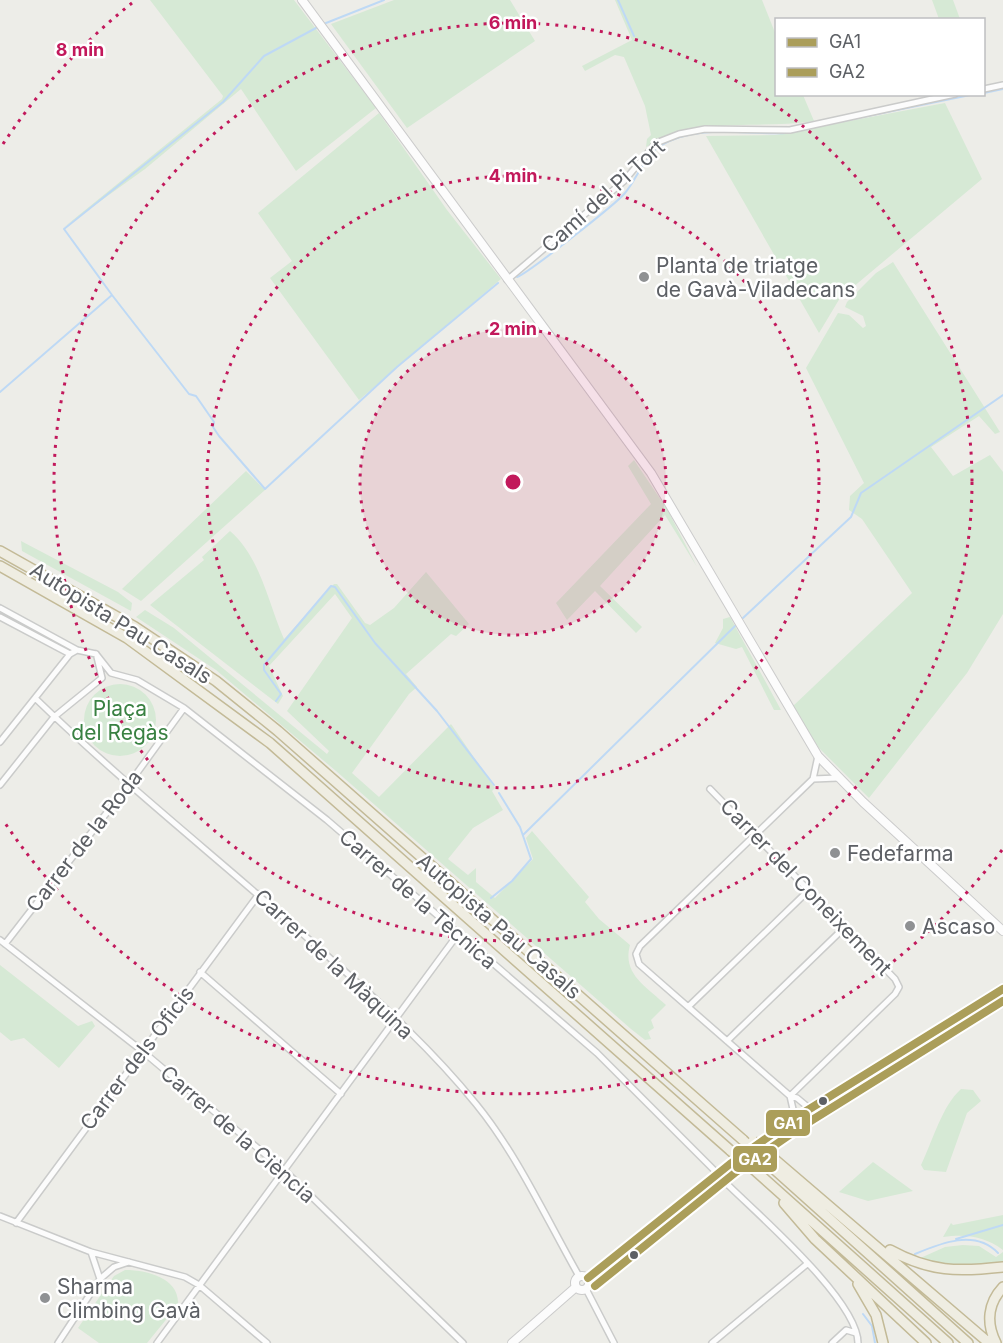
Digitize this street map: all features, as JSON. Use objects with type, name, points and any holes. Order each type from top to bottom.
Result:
[{"type":"highway","name":"Autopista Pau Casals","points":[[0,551],[111,612],[216,681],[278,731],[734,1131],[745,1138],[968,1343]]},
{"type":"highway","name":"Autopista Pau Casals","points":[[0,566],[127,638],[270,742],[948,1343]]},
{"type":"highway","points":[[765,1156],[874,1242],[989,1343]]},
{"type":"highway","points":[[759,1174],[815,1239],[926,1343]]},
{"type":"highway","points":[[874,1242],[911,1261],[940,1270],[1003,1267]]},
{"type":"highway","points":[[849,1272],[872,1306],[883,1343]]},
{"type":"highway","points":[[996,1343],[990,1329],[989,1314],[993,1300],[1003,1287]]},
{"type":"main road","points":[[302,0],[658,483],[792,716],[818,756],[838,778],[1003,931]]},
{"type":"main road","points":[[993,921],[1003,926]]},
{"type":"main road","points":[[588,1278],[760,1142],[809,1108],[1002,992]]},
{"type":"main road","points":[[576,1287],[575,1281],[579,1276],[588,1278]]},
{"type":"main road","points":[[576,1287],[586,1289],[589,1284],[588,1278]]},
{"type":"main road","points":[[512,1343],[576,1287]]},
{"type":"street","points":[[985,89],[1003,85]]},
{"type":"street","name":"Camí del Pi Tort","points":[[507,280],[624,181],[656,143],[679,134],[705,129],[790,130],[946,96]]},
{"type":"street","points":[[0,608],[77,650],[96,654],[102,678],[54,717],[0,785]]},
{"type":"street","points":[[0,617],[70,654]]},
{"type":"street","points":[[0,742],[70,654],[77,650]]},
{"type":"street","name":"Carrer de la Tècnica","points":[[96,654],[111,673],[137,680],[184,708],[327,820],[597,1053],[720,1173],[724,1181],[831,1288],[852,1320],[858,1335]]},
{"type":"street","name":"Carrer de la Màquina","points":[[35,698],[129,784],[259,894],[398,1019],[452,1076],[501,1138],[579,1276]]},
{"type":"street","name":"Carrer de la Roda","points":[[2,942],[129,784],[184,708]]},
{"type":"street","points":[[809,1108],[797,1098],[790,1096],[636,958],[639,947],[813,779],[818,756]]},
{"type":"street","points":[[813,779],[838,778]]},
{"type":"street","name":"Carrer del Coneixement","points":[[710,789],[896,979],[899,987],[895,994],[790,1096]]},
{"type":"street","points":[[688,1007],[809,890]]},
{"type":"street","name":"Carrer dels Oficis","points":[[16,1223],[141,1050],[259,894]]},
{"type":"street","points":[[727,1041],[845,927]]},
{"type":"street","points":[[157,1343],[398,1019],[458,934]]},
{"type":"street","name":"Carrer de la Ciència","points":[[2,942],[141,1050],[285,1171],[463,1343]]},
{"type":"street","points":[[200,972],[341,1094]]},
{"type":"street","points":[[790,1096],[795,1118]]},
{"type":"street","points":[[0,1216],[91,1252],[185,1277],[199,1285],[267,1343]]},
{"type":"street","points":[[91,1252],[100,1279]]},
{"type":"street","points":[[58,1343],[100,1279],[114,1267],[129,1262]]},
{"type":"street","points":[[712,1343],[807,1264]]},
{"type":"street","points":[[586,1289],[614,1343]]},
{"type":"street","points":[[832,1343],[846,1330],[851,1330],[858,1335],[858,1343]]},
{"type":"green space","points":[[150,0],[294,0],[376,108],[296,171],[241,89],[145,169],[63,228],[222,99],[223,96]]},
{"type":"green space","points":[[394,0],[510,0],[535,41],[407,128],[331,24]]},
{"type":"green space","points":[[615,0],[762,0],[775,32],[775,96],[803,96],[814,121],[707,127],[666,137],[646,147],[647,139],[651,135],[645,106],[624,57],[615,55],[585,71],[582,66],[632,40]]},
{"type":"green space","points":[[932,0],[953,0],[960,18],[939,18]]},
{"type":"green space","points":[[945,103],[982,179],[840,298],[819,333],[706,136],[775,135]]},
{"type":"green space","points":[[379,113],[447,210],[501,279],[359,400],[270,278],[292,261],[258,213]]},
{"type":"green space","points":[[893,262],[1000,432],[995,434],[979,416],[931,447],[953,476],[990,455],[1003,472],[1003,614],[967,673],[869,798],[819,748],[792,707],[912,593],[862,519],[849,510],[850,496],[864,483],[806,368],[838,313],[849,315],[863,328],[866,326],[863,316],[845,307],[847,302],[876,273]]},
{"type":"green space","points":[[634,460],[667,509],[697,567],[665,515],[600,586],[642,627],[636,633],[595,591],[567,620],[556,603],[651,504],[628,466]]},
{"type":"green space","points":[[246,471],[265,490],[141,601],[122,589]]},
{"type":"green space","points":[[230,531],[249,554],[263,582],[284,639],[334,584],[337,584],[365,623],[370,625],[394,608],[426,572],[469,624],[456,636],[451,634],[406,674],[417,687],[409,694],[352,773],[379,797],[451,724],[495,788],[492,791],[503,810],[473,828],[448,859],[468,875],[476,868],[476,882],[495,898],[533,859],[526,838],[532,831],[589,897],[585,902],[599,919],[630,945],[629,964],[633,972],[666,1005],[651,1020],[654,1028],[648,1032],[651,1039],[645,1040],[631,1029],[336,771],[216,670],[136,617],[145,610],[174,628],[327,754],[329,751],[287,711],[352,618],[335,594],[269,666],[283,696],[278,704],[150,605],[204,560],[202,557]]},
{"type":"green space","points":[[21,541],[118,592],[132,603],[131,611],[22,551]]},
{"type":"green space","points":[[730,617],[781,710],[774,710],[742,647],[736,649],[715,643],[723,628],[723,619]]},
{"type":"green space","name":"Plaça del Regàs","points":[[113,684],[127,684],[146,694],[156,713],[156,727],[146,746],[127,756],[113,756],[94,746],[84,727],[84,713],[94,694]]},
{"type":"green space","points":[[0,965],[78,1026],[92,1021],[95,1026],[59,1068],[24,1038],[11,1041],[0,1032]]},
{"type":"green space","points":[[961,1089],[973,1090],[981,1101],[967,1113],[946,1172],[924,1170],[921,1165],[938,1124],[948,1105]]},
{"type":"green space","points":[[873,1162],[913,1191],[868,1201],[839,1192]]},
{"type":"green space","points":[[1003,1215],[1003,1250],[974,1237],[943,1237],[951,1223],[953,1225]]},
{"type":"green space","points":[[979,1246],[996,1257],[1003,1252],[1003,1263],[944,1266],[916,1260],[945,1247]]},
{"type":"green space","points":[[125,1270],[152,1274],[168,1282],[174,1288],[178,1305],[147,1343],[99,1343],[78,1328],[114,1276]]},
{"type":"waterway","points":[[326,23],[384,0]]},
{"type":"waterway","points":[[618,0],[634,36]]},
{"type":"waterway","points":[[112,295],[64,229],[223,102],[264,56],[316,28]]},
{"type":"waterway","points":[[985,93],[1003,89]]},
{"type":"waterway","points":[[809,128],[965,96]]},
{"type":"waterway","points":[[517,277],[590,224],[618,200],[649,156],[660,146],[674,139],[706,132],[786,133]]},
{"type":"waterway","points":[[0,392],[112,295],[189,394],[196,396],[214,422],[213,427],[219,436],[265,489],[397,367],[498,283]]},
{"type":"waterway","points":[[743,618],[851,517],[861,493],[1003,395]]},
{"type":"waterway","points":[[276,701],[281,694],[264,670],[264,665],[331,586],[335,587],[375,643],[437,711],[494,785]]},
{"type":"waterway","points":[[523,835],[735,626]]},
{"type":"waterway","points":[[491,898],[512,881],[531,859],[520,827],[499,793]]},
{"type":"waterway","points":[[956,1239],[1003,1225]]},
{"type":"waterway","points":[[915,1254],[958,1240],[979,1241],[998,1253]]},
{"type":"waterway","points":[[863,1314],[872,1326],[875,1343]]},
{"type":"transit line","name":"GA1","points":[[588,1278],[730,1164],[795,1118],[1003,989]]},
{"type":"transit line","name":"GA2","points":[[595,1286],[736,1172],[801,1127],[1003,1001]]},
{"type":"place","name":"Planta de triatge de Gavà-Viladecans","points":[[644,277]]},
{"type":"place","name":"Fedefarma","points":[[835,853]]},
{"type":"place","name":"Ascaso","points":[[910,926]]},
{"type":"place","name":"Sharma Climbing Gavà","points":[[45,1298]]}]
